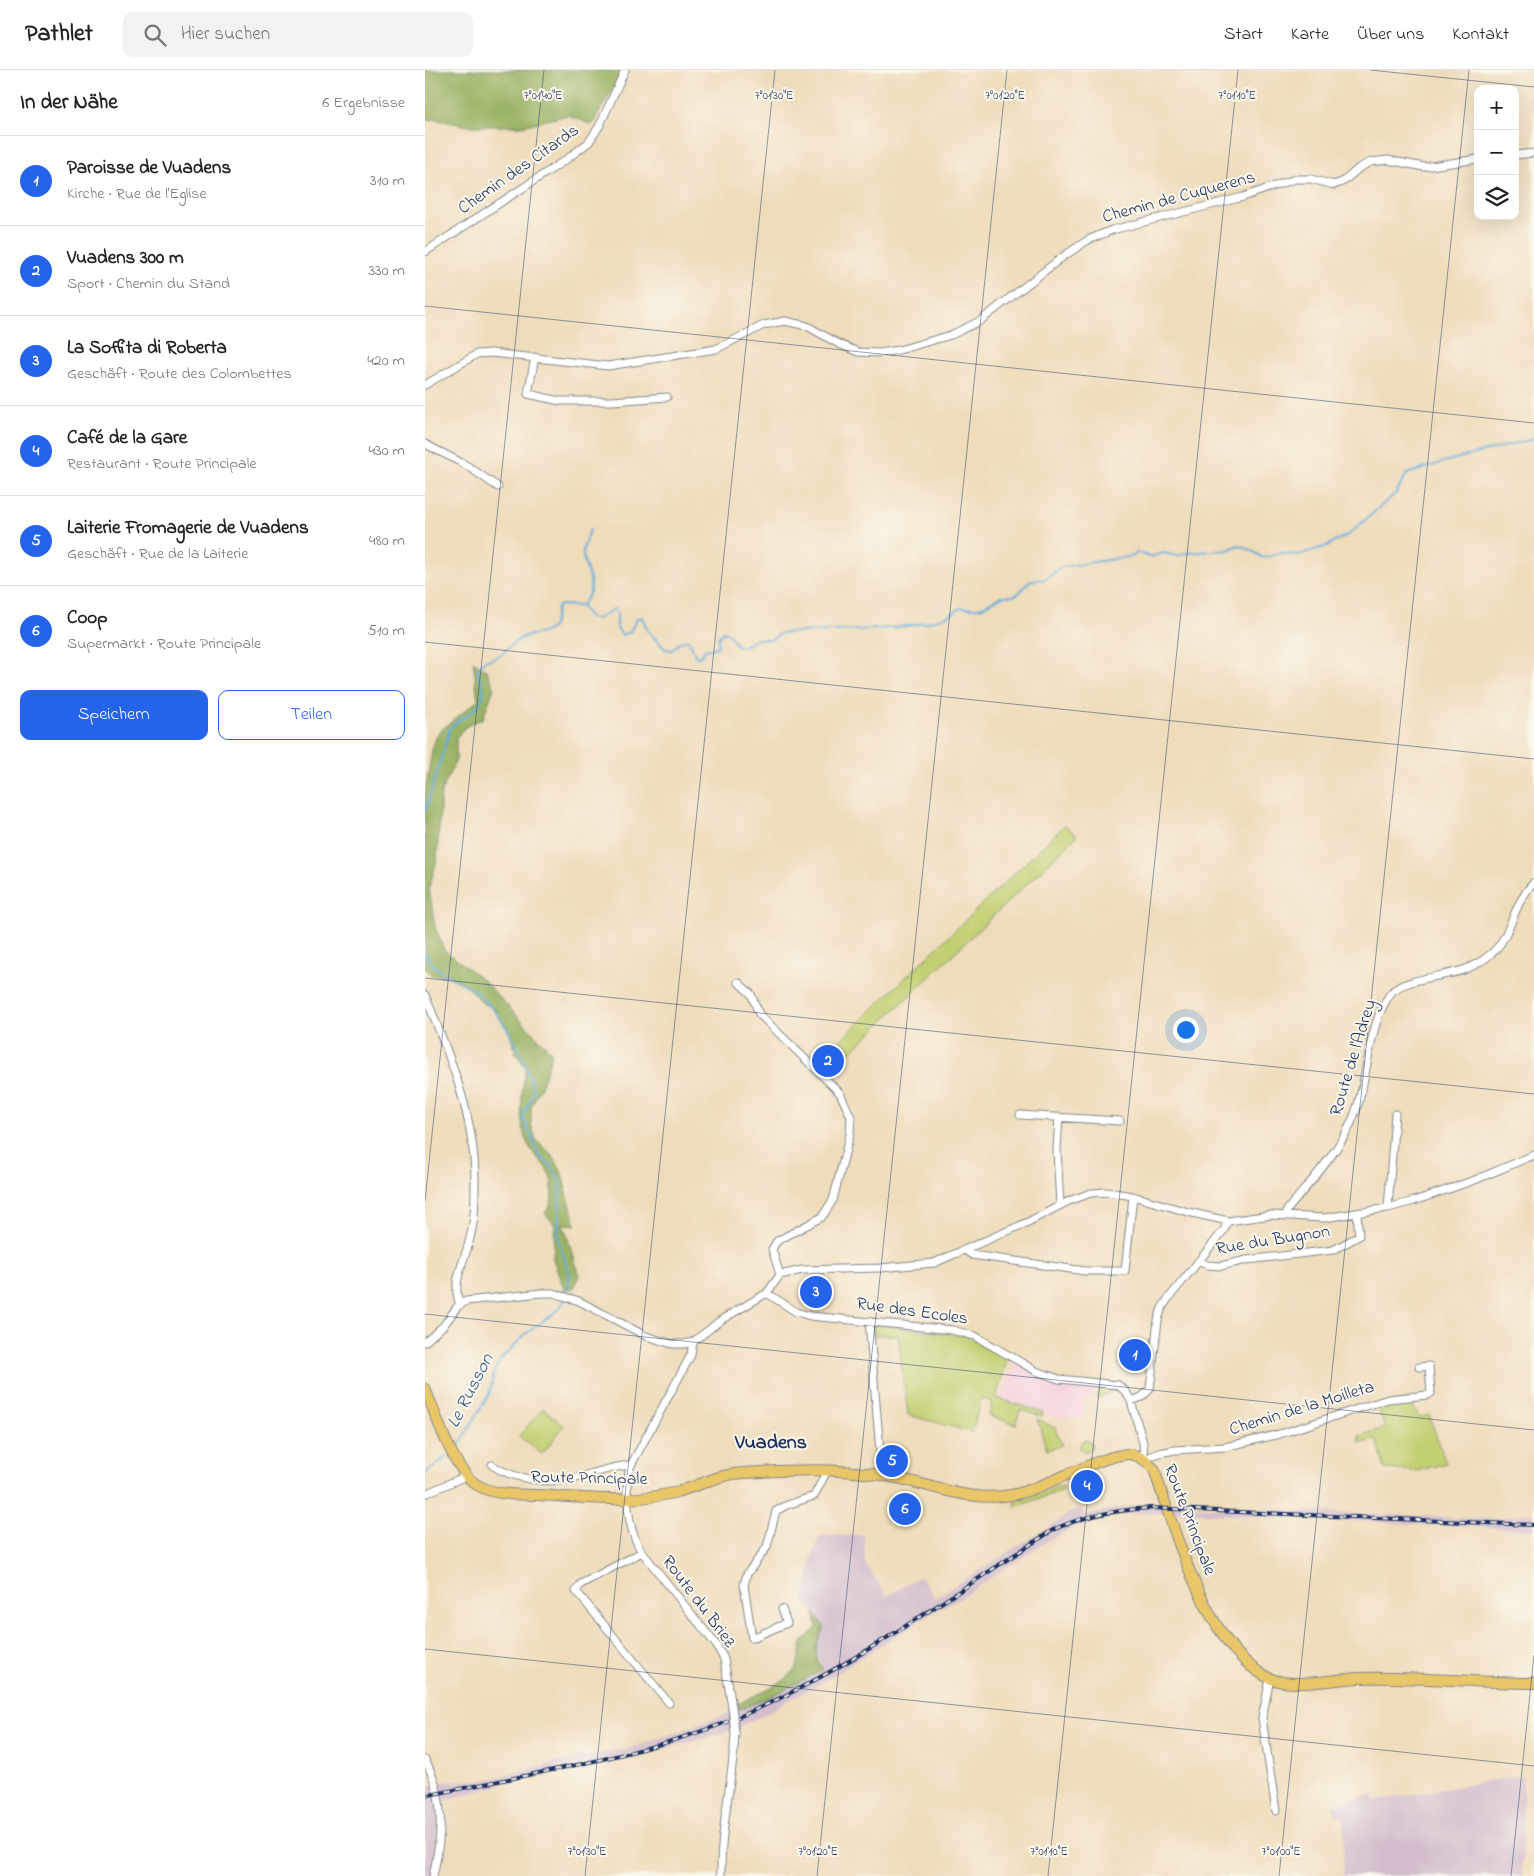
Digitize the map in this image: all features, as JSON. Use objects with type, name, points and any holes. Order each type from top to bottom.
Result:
[{"type":"main road","points":[[425,1388],[466,1476]]},
{"type":"main road","name":"Route Principale","points":[[466,1476],[479,1486],[494,1492],[629,1499],[673,1493],[732,1474],[827,1471],[882,1475],[958,1494],[989,1497],[1017,1494],[1039,1488],[1114,1456],[1130,1454],[1144,1459],[1154,1470],[1181,1551],[1213,1616],[1240,1656],[1270,1679]]},
{"type":"main road","points":[[1270,1679],[1291,1682],[1387,1678],[1534,1683]]},
{"type":"street","name":"Chemin des Citards","points":[[425,252],[567,159],[589,142],[600,125],[625,70]]},
{"type":"street","points":[[1519,154],[1534,153]]},
{"type":"street","name":"Chemin de Cuquerens","points":[[425,385],[477,354],[491,352],[608,366],[709,351],[764,325],[785,321],[807,326],[839,344],[858,352],[872,353],[899,350],[951,335],[980,321],[1064,256],[1088,240],[1112,230],[1243,197],[1295,179],[1311,179],[1334,185],[1345,181],[1359,168],[1371,162],[1388,160],[1424,167],[1474,160]]},
{"type":"street","points":[[535,357],[528,394],[560,401],[612,401],[667,397]]},
{"type":"street","points":[[425,444],[466,466],[498,487]]},
{"type":"street","name":"Route de l'Adrey","points":[[1285,1216],[1288,1209],[1322,1167],[1352,1123],[1380,1014],[1391,994],[1401,986],[1467,969],[1490,955],[1504,942],[1519,904],[1534,882]]},
{"type":"street","points":[[738,982],[751,994],[759,1014],[840,1093],[851,1117],[850,1134],[833,1200],[822,1217],[777,1241],[772,1249],[781,1275]]},
{"type":"street","points":[[425,995],[451,1060],[464,1100],[472,1148],[475,1179],[474,1217],[457,1285],[460,1304]]},
{"type":"street","points":[[1388,1208],[1395,1114]]},
{"type":"street","points":[[1020,1115],[1120,1121]]},
{"type":"street","points":[[1059,1117],[1057,1150],[1060,1205]]},
{"type":"street","points":[[425,1342],[445,1325],[460,1304],[476,1298],[541,1293],[570,1298],[645,1336],[673,1344],[693,1342],[721,1320],[767,1292],[781,1275],[802,1270],[915,1266],[950,1258],[984,1240],[1032,1221],[1060,1205],[1081,1196],[1101,1192],[1133,1196],[1228,1221],[1285,1216],[1325,1218],[1388,1208],[1459,1186],[1534,1155]]},
{"type":"street","points":[[965,1250],[972,1255],[1085,1271],[1125,1271],[1133,1196]]},
{"type":"street","name":"Rue du Bugnon","points":[[1198,1261],[1207,1265],[1220,1266],[1247,1260],[1333,1250],[1359,1236],[1357,1214]]},
{"type":"street","points":[[1144,1459],[1143,1443],[1131,1402],[1142,1397],[1150,1389],[1158,1320],[1162,1308],[1224,1230],[1228,1221]]},
{"type":"street","name":"Rue des Ecoles","points":[[767,1292],[796,1312],[810,1316],[952,1330],[975,1336],[1016,1360],[1052,1376],[1118,1385],[1127,1392],[1131,1402]]},
{"type":"street","points":[[869,1321],[882,1475]]},
{"type":"street","points":[[492,1465],[518,1477],[552,1480],[570,1479],[601,1470],[631,1465],[691,1355],[693,1342]]},
{"type":"street","name":"Chemin de la Moilleta","points":[[1144,1459],[1175,1450],[1225,1447],[1280,1434],[1388,1399],[1428,1396],[1431,1393],[1429,1366],[1419,1367]]},
{"type":"street","name":"Route du Briez","points":[[631,1465],[628,1477],[629,1499],[631,1529],[635,1542],[717,1646],[724,1659],[735,1733],[733,1775],[722,1845],[721,1876]]},
{"type":"street","points":[[782,1610],[787,1623],[752,1638],[744,1585],[745,1577],[767,1548],[776,1511],[787,1505],[814,1496],[827,1471]]},
{"type":"street","points":[[425,1494],[466,1476]]},
{"type":"street","points":[[642,1552],[581,1584],[576,1591],[669,1703]]},
{"type":"street","points":[[1270,1679],[1262,1718],[1276,1811]]},
{"type":"street","points":[[425,1760],[437,1790],[441,1816],[433,1876]]},
{"type":"shaded area","points":[[1016,1360],[1059,1379],[1095,1388],[1093,1397],[1084,1398],[1085,1417],[1053,1418],[1043,1412],[1000,1399]]},
{"type":"shaded area","points":[[1156,1505],[1485,1519],[1500,1519],[1534,1512],[1534,1530],[1175,1512],[1128,1514],[1085,1522],[1047,1541],[957,1600],[933,1612],[826,1680],[757,1718],[724,1733],[658,1750],[509,1782],[440,1802],[433,1876],[425,1876],[425,1787],[442,1782],[485,1780],[552,1763],[630,1748],[700,1724],[772,1696],[823,1671],[815,1647],[824,1627],[804,1598],[812,1557],[820,1536],[864,1535],[865,1563],[887,1596],[921,1576],[935,1598],[1080,1507],[1085,1515],[1126,1507]]},
{"type":"shaded area","points":[[1523,1775],[1522,1876],[1343,1876],[1344,1818],[1335,1813],[1332,1805],[1373,1794],[1375,1801]]},
{"type":"green space","points":[[425,70],[624,70],[592,125],[568,115],[522,126],[468,126],[434,119],[425,120]]},
{"type":"green space","points":[[473,661],[487,671],[494,688],[483,718],[465,727],[456,738],[456,760],[441,792],[437,860],[429,888],[435,927],[444,950],[482,979],[552,1053],[541,1087],[531,1106],[531,1124],[536,1140],[550,1153],[560,1168],[576,1225],[563,1224],[580,1276],[574,1288],[565,1291],[553,1259],[555,1225],[545,1213],[552,1198],[550,1175],[526,1140],[522,1122],[521,1104],[526,1067],[516,1054],[510,1033],[495,1009],[481,1002],[466,985],[448,976],[432,975],[425,968],[425,794],[433,744],[439,732],[478,700]]},
{"type":"green space","points":[[1065,825],[1077,836],[841,1061],[830,1050]]},
{"type":"green space","points":[[874,1324],[967,1336],[1008,1357],[996,1398],[1043,1412],[1042,1416],[1020,1410],[1016,1424],[989,1416],[992,1402],[981,1399],[972,1432],[908,1415],[898,1335],[873,1335]]},
{"type":"green space","points":[[1099,1387],[1117,1388],[1118,1390],[1097,1398]]},
{"type":"green space","points":[[1410,1399],[1419,1418],[1429,1415],[1446,1463],[1416,1471],[1385,1469],[1377,1440],[1360,1443],[1359,1436],[1385,1428],[1377,1405]]},
{"type":"green space","points":[[543,1408],[564,1426],[542,1454],[519,1436]]},
{"type":"green space","points":[[1037,1419],[1055,1428],[1062,1445],[1047,1450]]},
{"type":"green space","points":[[1084,1440],[1088,1440],[1092,1446],[1088,1452],[1084,1452],[1080,1448],[1080,1444]]},
{"type":"green space","points":[[1060,1486],[1064,1487],[1064,1490],[1015,1507],[1016,1501]]},
{"type":"green space","points":[[814,1613],[824,1627],[816,1649],[817,1659],[823,1670],[772,1696],[737,1710],[736,1705],[785,1680],[797,1667],[802,1642],[817,1627]]},
{"type":"waterway","points":[[581,606],[590,618],[597,619],[614,609],[617,613],[617,628],[622,635],[630,632],[637,618],[642,617],[648,631],[665,649],[672,650],[680,642],[688,640],[697,657],[701,656],[705,650],[718,647],[718,638],[723,632],[729,634],[737,646],[742,647],[757,639],[771,640],[781,633],[875,629],[925,623],[945,617],[960,608],[980,608],[1002,596],[1014,596],[1030,581],[1045,579],[1062,567],[1134,556],[1137,552],[1150,557],[1163,553],[1177,556],[1186,553],[1228,550],[1238,545],[1251,550],[1263,558],[1282,553],[1298,555],[1327,546],[1349,534],[1396,493],[1407,474],[1447,461],[1534,439]]},
{"type":"waterway","name":"Le Russon","points":[[425,812],[450,728],[481,702],[483,688],[477,670],[484,661],[501,654],[517,640],[549,630],[553,625],[557,608],[560,605],[581,606],[587,598],[591,585],[583,553],[584,544],[590,530]]},
{"type":"waterway","name":"Le Russon","points":[[425,953],[429,961],[441,972],[470,988],[487,1003],[513,1038],[525,1065],[534,1092],[524,1113],[524,1120],[539,1155],[552,1167],[560,1181],[558,1239],[570,1275],[566,1295]]},
{"type":"waterway","name":"Le Russon","points":[[458,1447],[489,1394],[495,1370],[501,1359],[527,1333],[557,1311],[565,1300]]},
{"type":"waterway","name":"Le Russon","points":[[425,1474],[447,1456]]},
{"type":"railway","points":[[425,1796],[618,1755],[693,1734],[729,1721],[772,1702],[855,1658],[1053,1530],[1089,1517],[1126,1510],[1151,1508],[1534,1525]]},
{"type":"place","name":"Vuadens 300 m","points":[[828,1061]]},
{"type":"place","name":"La Soffita di Roberta","points":[[816,1292]]},
{"type":"place","name":"Paroisse de Vuadens","points":[[1135,1355]]},
{"type":"place","name":"Laiterie Fromagerie de Vuadens","points":[[892,1461]]},
{"type":"place","name":"Café de la Gare","points":[[1087,1486]]},
{"type":"place","name":"Coop","points":[[905,1509]]},
{"type":"district","name":"Vuadens","points":[[771,1443]]}]
